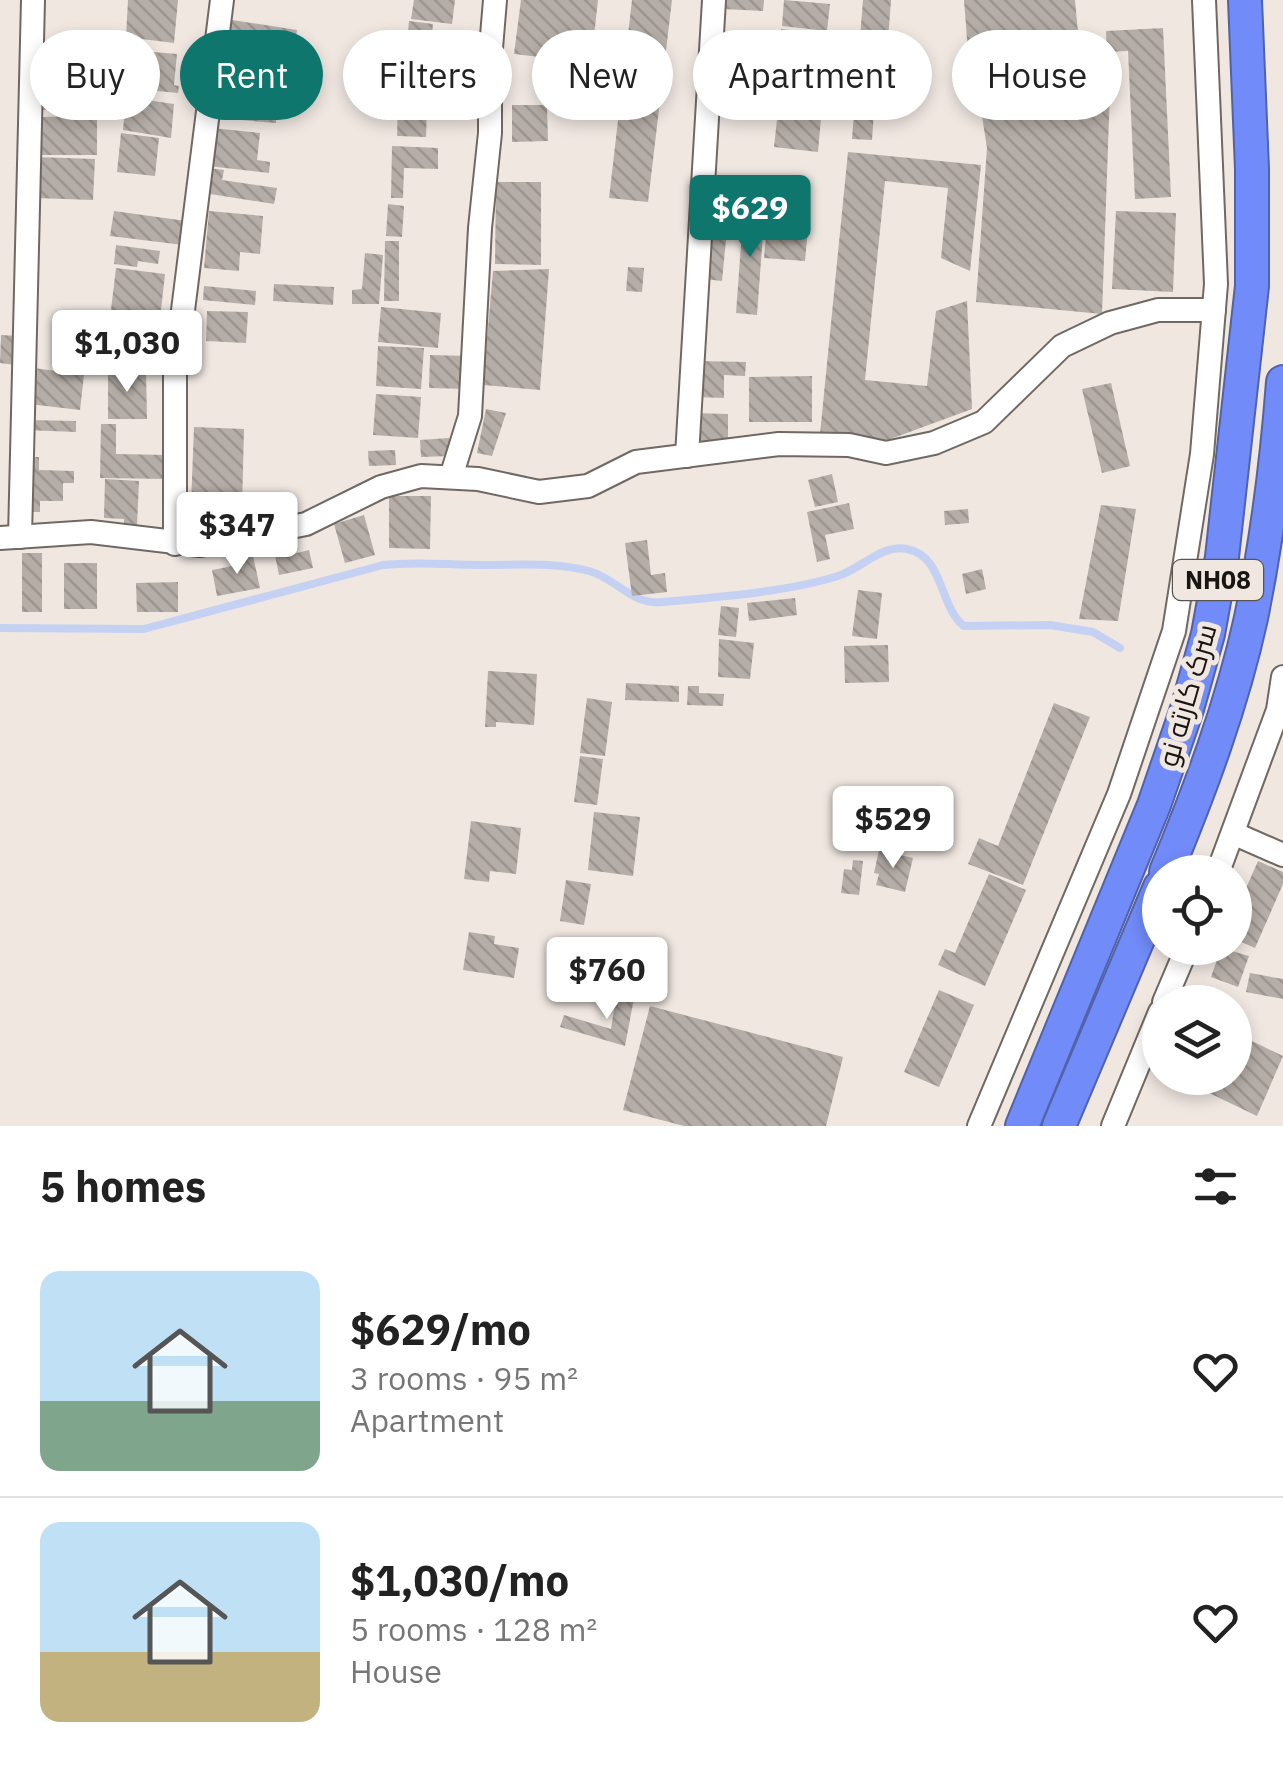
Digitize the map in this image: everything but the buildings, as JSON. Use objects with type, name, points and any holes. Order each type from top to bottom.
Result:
[{"type":"highway","name":"سرک کارته نو","points":[[1022,1126],[1154,805],[1188,708],[1208,634],[1222,557],[1252,286],[1245,0]]},
{"type":"highway","name":"NH08","points":[[1172,855],[1220,729],[1250,619],[1277,463],[1283,382]]},
{"type":"highway","points":[[1060,1126],[1142,931]]},
{"type":"highway","points":[[1091,958],[1125,972]]},
{"type":"street","points":[[33,0],[10,537],[91,532],[200,545],[306,524],[381,487],[421,476],[478,479],[539,492],[588,486],[636,462],[779,444],[849,445],[886,453],[934,444],[984,422],[1062,346],[1110,323],[1158,310],[1214,310]]},
{"type":"street","points":[[175,544],[174,374],[222,0]]},
{"type":"street","points":[[451,477],[470,416],[496,0]]},
{"type":"street","points":[[687,456],[714,0]]},
{"type":"street","points":[[979,1126],[1119,794],[1174,632],[1202,454],[1216,284],[1204,0]]},
{"type":"street","points":[[1225,855],[1278,710],[1283,677]]},
{"type":"street","points":[[1234,834],[1283,854]]},
{"type":"street","points":[[1112,1126],[1142,1055]]},
{"type":"waterway","points":[[0,628],[144,629],[383,565],[408,563],[576,568],[599,575],[642,600],[664,602],[818,582],[847,573],[898,548],[928,561],[956,618],[964,626],[1050,625],[1093,632],[1120,648]]}]
